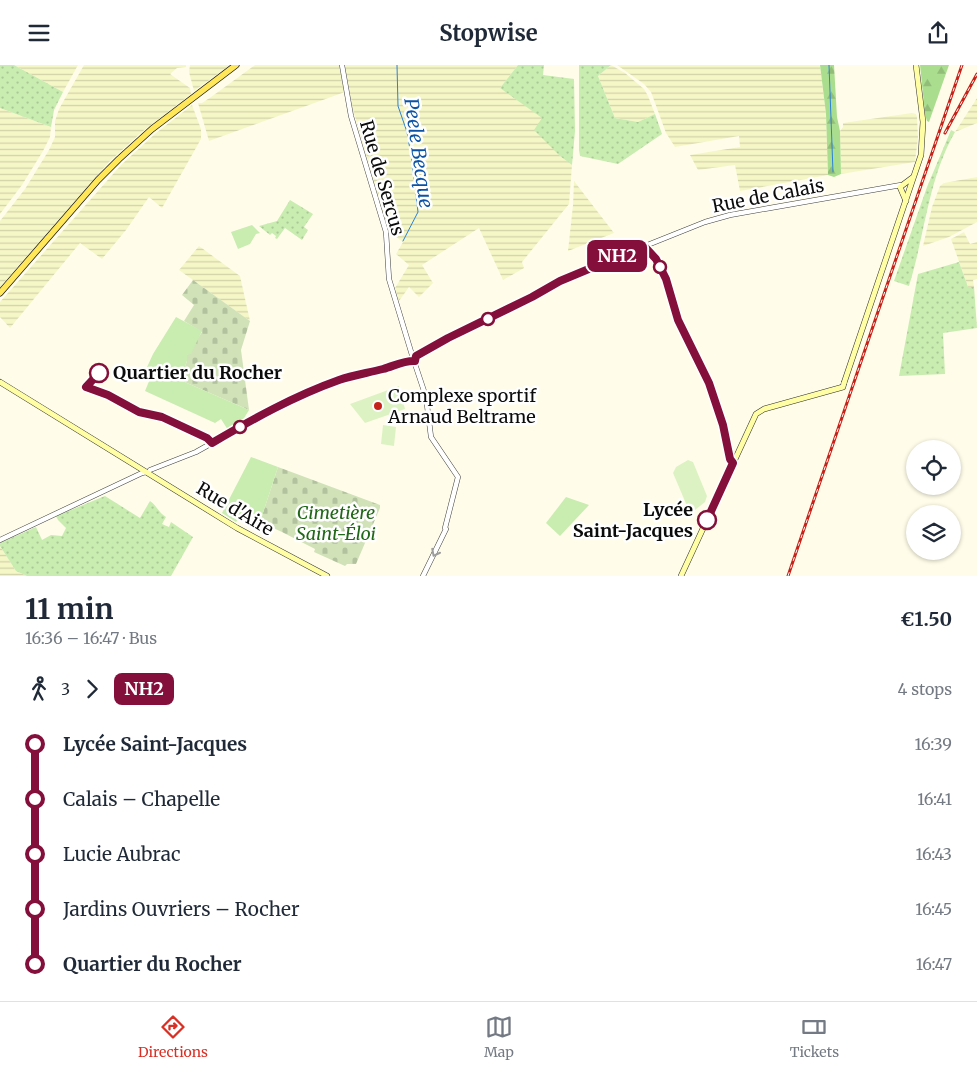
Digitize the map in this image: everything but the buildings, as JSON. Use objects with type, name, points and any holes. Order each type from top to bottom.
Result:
[{"type":"main road","points":[[1,292],[98,180],[123,154],[157,125],[236,65]]},
{"type":"main road","points":[[681,576],[754,416],[762,409],[829,390],[841,384],[847,372],[905,204],[905,188],[915,172],[921,141],[915,65]]},
{"type":"main road","name":"Rue d'Aire","points":[[0,382],[252,536],[327,576]]},
{"type":"street","name":"Rue de Sercus","points":[[342,65],[350,116],[385,228],[389,279],[426,397],[430,434],[458,477],[446,528],[423,576]]},
{"type":"street","name":"Rue de Calais","points":[[0,540],[196,452],[271,409],[331,383],[389,367],[413,358],[448,338],[565,279],[709,221],[730,215],[885,188],[905,188]]},
{"type":"green space","points":[[0,65],[14,65],[63,92],[54,110],[51,127],[0,108]]},
{"type":"green space","points":[[14,65],[78,65],[63,92]]},
{"type":"green space","points":[[84,65],[186,65],[186,67],[177,68],[170,74],[190,88],[191,94],[143,131],[109,162],[0,287],[0,221],[25,189],[49,150],[55,137],[55,121],[59,109]]},
{"type":"green space","points":[[190,65],[230,65],[194,91],[189,72]]},
{"type":"green space","points":[[255,65],[339,65],[345,92],[209,141],[198,103],[202,103],[211,97]]},
{"type":"green space","points":[[345,65],[518,65],[500,88],[543,118],[560,156],[572,165],[569,204],[522,262],[524,268],[503,280],[479,228],[422,265],[433,283],[419,297],[409,287],[399,301],[395,288],[409,265],[396,254],[403,242],[389,232],[353,110]]},
{"type":"green space","points":[[518,65],[544,65],[543,75],[574,79],[575,131],[572,165],[560,156],[534,130],[542,118],[500,88]]},
{"type":"green space","points":[[579,65],[611,65],[598,76],[615,118],[638,122],[655,114],[662,134],[618,164],[580,156]]},
{"type":"green space","points":[[611,65],[625,73],[644,89],[655,114],[638,122],[615,118],[598,76]]},
{"type":"green space","points":[[617,65],[820,65],[826,114],[828,175],[740,191],[735,165],[698,170],[690,155],[740,147],[739,136],[675,147],[666,133],[651,92],[644,84]]},
{"type":"green space","points":[[820,65],[834,65],[837,117],[840,131],[841,174],[834,177],[828,175],[826,114]]},
{"type":"green space","points":[[920,65],[949,65],[929,122],[925,114]]},
{"type":"green space","points":[[977,98],[977,123],[955,132]]},
{"type":"green space","points":[[192,105],[201,129],[201,139],[162,208],[149,197],[126,230],[102,259],[80,243],[10,328],[0,317],[0,302],[121,165],[156,133]]},
{"type":"green space","points":[[0,108],[51,127],[50,137],[43,151],[22,185],[0,214]]},
{"type":"green space","points":[[916,114],[917,117],[918,138],[915,162],[841,174],[840,131],[843,123]]},
{"type":"green space","points":[[951,130],[955,132],[946,150],[933,188],[909,286],[894,281],[927,187]]},
{"type":"green space","points":[[977,177],[977,222],[949,237],[923,246],[932,207],[940,186],[944,183]]},
{"type":"green space","points":[[574,181],[614,233],[568,251],[573,205]]},
{"type":"green space","points":[[290,200],[313,214],[304,227],[308,230],[302,240],[285,228],[277,239],[272,233],[270,235],[259,226],[277,221]]},
{"type":"green space","points":[[252,225],[260,233],[256,234],[250,244],[238,249],[231,232]]},
{"type":"green space","points":[[964,232],[970,244],[977,242],[977,279],[973,280],[974,287],[968,287],[951,239]]},
{"type":"green space","points":[[199,246],[240,276],[250,321],[179,270]]},
{"type":"green space","points":[[959,262],[968,287],[974,287],[977,328],[943,333],[945,374],[899,376],[918,274]]},
{"type":"green space","points":[[193,280],[250,321],[241,350],[249,410],[180,380],[187,361],[187,355],[202,332],[184,321],[194,305],[182,295]]},
{"type":"green space","points":[[176,317],[202,331],[191,354],[187,355],[187,361],[180,380],[249,410],[241,423],[228,430],[221,419],[215,423],[145,391],[150,379],[143,376],[153,354]]},
{"type":"green space","name":"Complexe sportif Arnaud Beltrame","points":[[399,386],[405,409],[365,423],[350,404]]},
{"type":"green space","points":[[383,425],[396,427],[394,446],[381,444]]},
{"type":"green space","points":[[251,457],[278,467],[260,522],[239,518],[236,522],[222,513]]},
{"type":"green space","points":[[688,460],[693,462],[707,496],[705,502],[695,510],[687,506],[673,473],[676,467]]},
{"type":"green space","name":"Cimetière Saint-Éloi","points":[[278,467],[380,505],[356,564],[347,564],[345,566],[314,552],[315,549],[260,522]]},
{"type":"green space","points":[[105,496],[140,518],[150,501],[166,517],[162,524],[169,527],[171,522],[193,537],[171,576],[27,576],[16,571],[0,543],[36,527],[42,540],[51,535],[62,536],[66,528],[56,516]]},
{"type":"green space","points":[[566,497],[589,505],[560,536],[546,523]]},
{"type":"green space","points":[[0,546],[16,571],[27,576],[0,576]]},
{"type":"waterway","name":"Peele Becque","points":[[397,65],[398,106],[407,132],[418,212],[403,241]]},
{"type":"waterway","points":[[829,65],[833,172]]},
{"type":"railway","points":[[788,576],[962,65]]},
{"type":"railway","points":[[945,133],[977,74]]},
{"type":"bus line","name":"NH2","points":[[99,373],[86,387],[108,395],[139,412],[162,417],[207,438],[212,443],[271,409],[338,380],[389,367],[410,359],[415,361],[416,356],[448,338],[532,297],[560,281],[644,246],[656,259],[668,283],[678,320],[709,383],[723,425],[730,459],[733,463],[707,520]]},
{"type":"place","name":"Quartier du Rocher","points":[[99,373]]},
{"type":"place","name":"Complexe sportif Arnaud Beltrame","points":[[378,406]]},
{"type":"place","name":"Lycée Saint-Jacques","points":[[707,520]]}]
